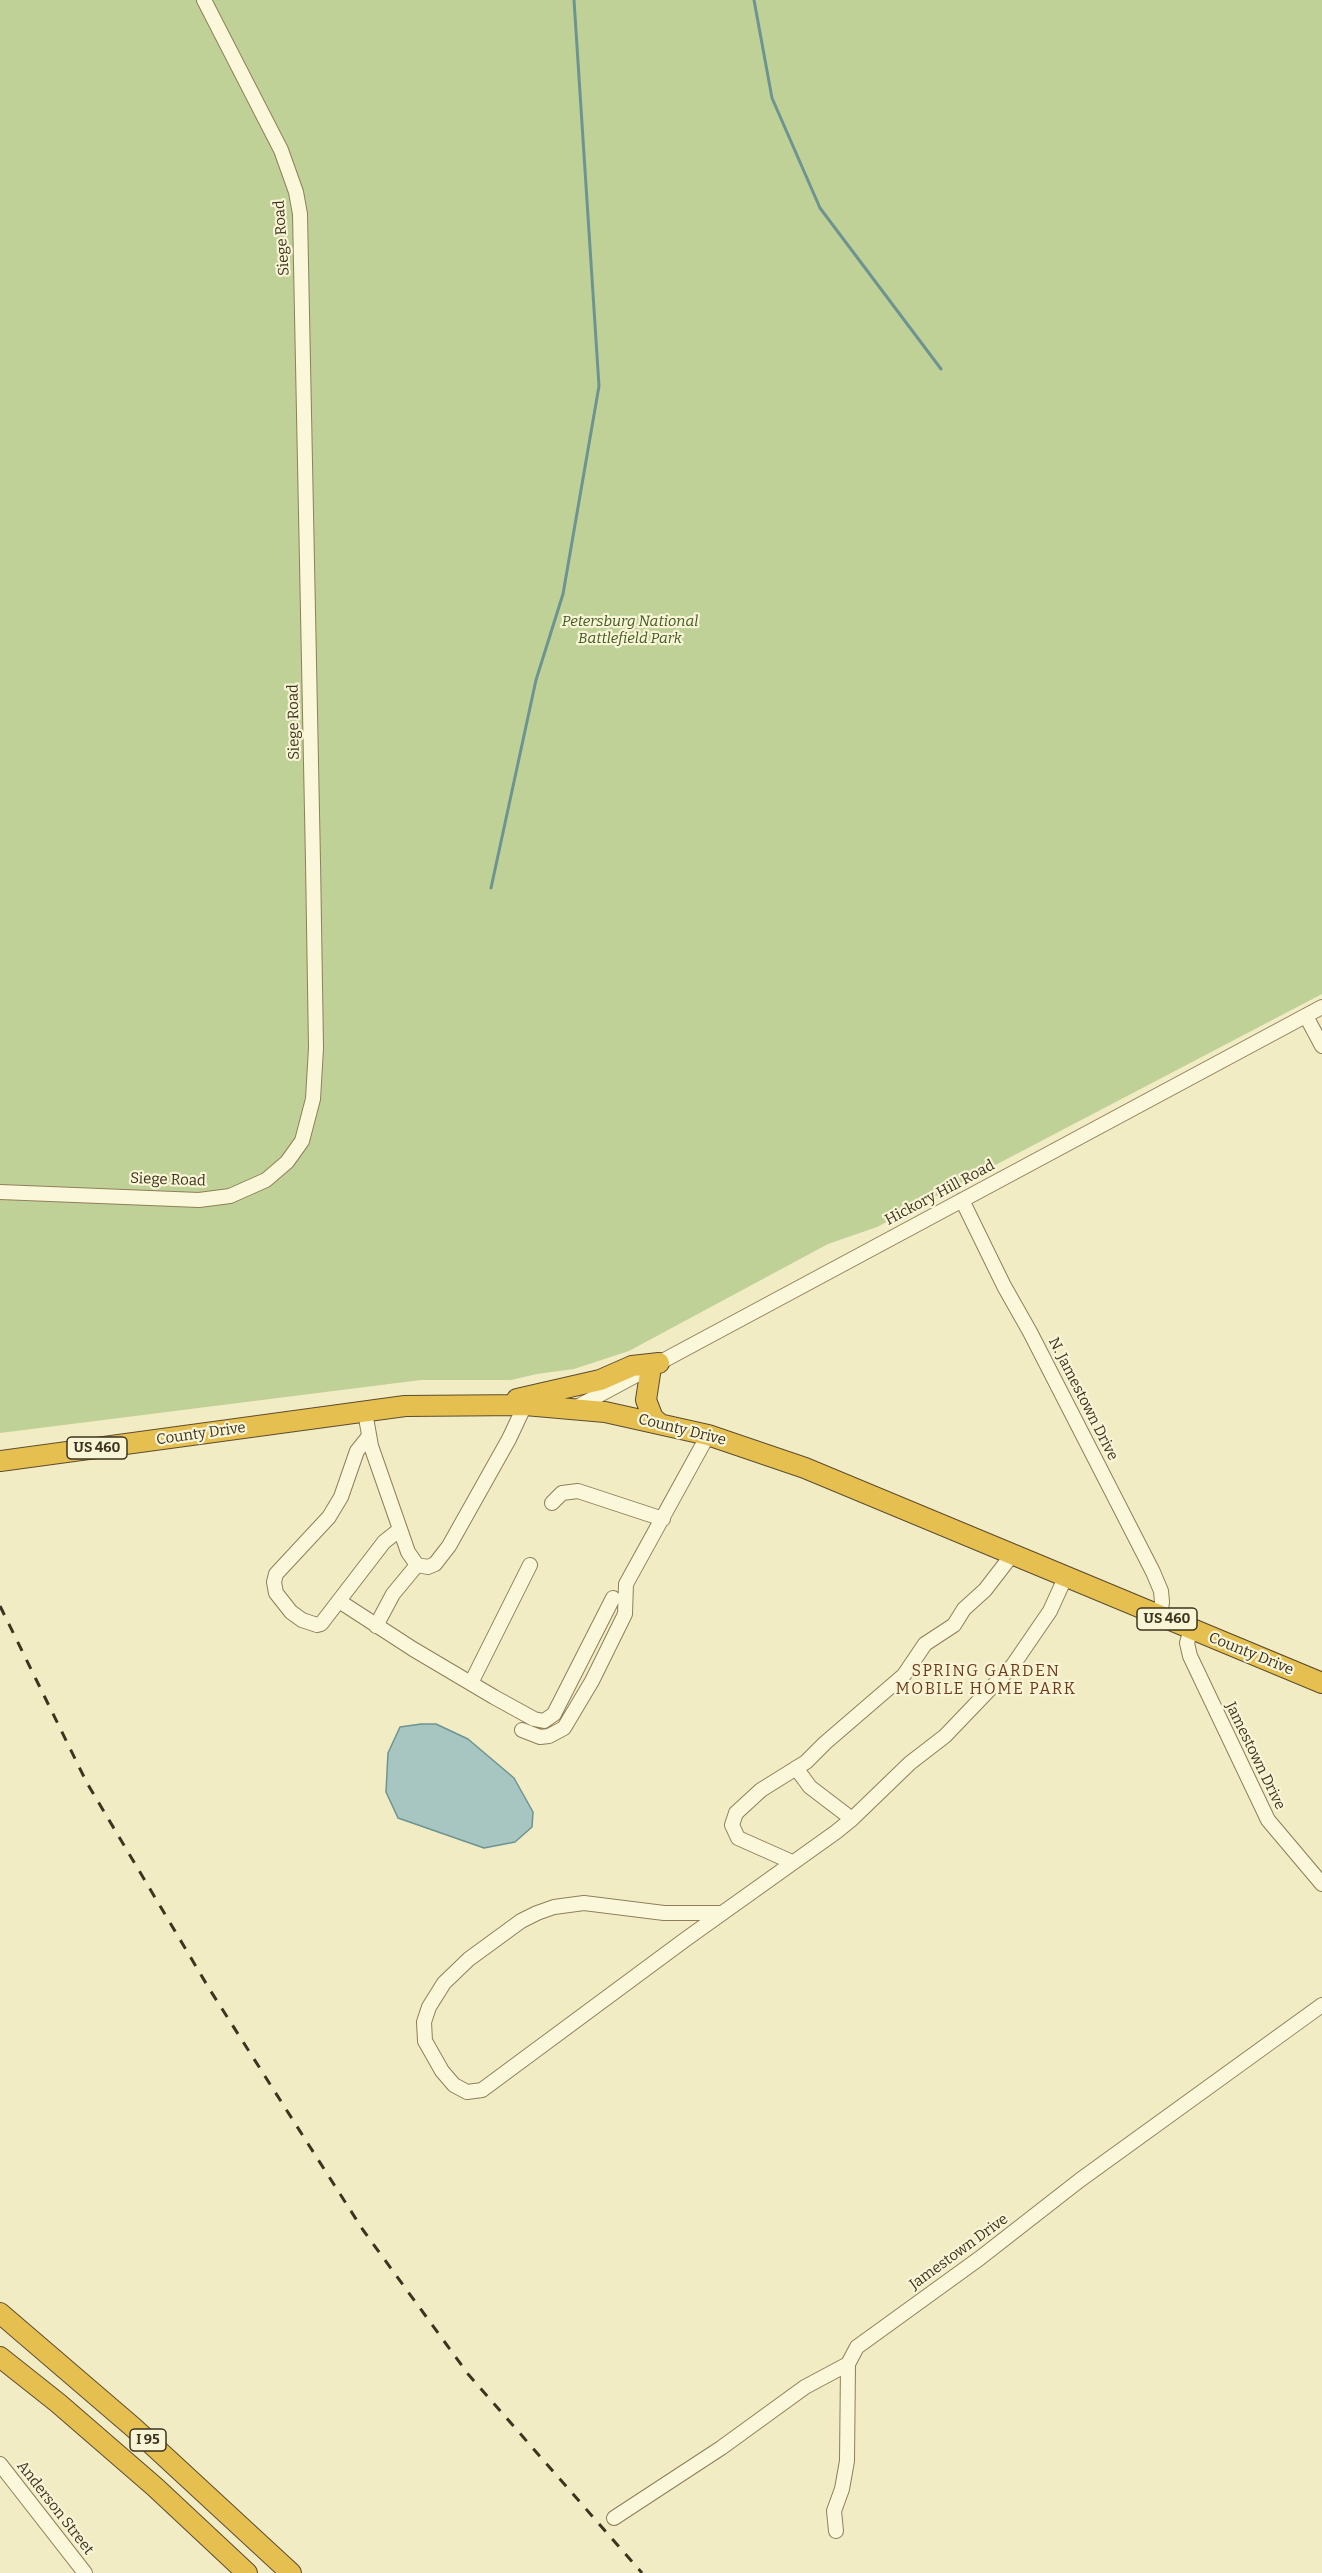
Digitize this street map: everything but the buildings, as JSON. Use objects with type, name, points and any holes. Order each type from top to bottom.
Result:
[{"type":"highway","points":[[492,1405],[600,1380],[632,1366],[655,1365],[646,1400],[654,1418],[659,1423]]},
{"type":"highway","name":"County Drive","points":[[0,1461],[422,1405],[575,1408],[659,1423],[708,1435],[806,1468],[1012,1556],[1322,1683]]},
{"type":"highway","name":"I 95","points":[[0,2313],[134,2428],[291,2573]]},
{"type":"highway","name":"I 95","points":[[0,2357],[58,2403],[155,2487],[246,2573]]},
{"type":"street","name":"Siege Road","points":[[0,1192],[199,1200],[230,1196],[266,1180],[287,1162],[302,1141],[314,1099],[316,1048],[314,862],[300,214],[296,192],[281,150],[204,0]]},
{"type":"street","name":"Hickory Hill Road","points":[[575,1408],[1322,1007]]},
{"type":"street","points":[[1306,1016],[1322,1046]]},
{"type":"street","name":"N. Jamestown Drive","points":[[962,1200],[1004,1286],[1030,1332],[1153,1572],[1161,1591],[1160,1617]]},
{"type":"street","points":[[365,1412],[369,1436],[399,1530],[408,1552],[417,1565],[428,1567],[435,1564],[449,1546],[525,1406]]},
{"type":"street","points":[[522,1730],[540,1737],[549,1737],[564,1728],[625,1614],[626,1584],[708,1435]]},
{"type":"street","points":[[369,1436],[357,1451],[341,1497],[329,1517],[278,1571],[274,1581],[276,1593],[291,1612],[311,1624],[321,1624],[384,1542],[399,1530]]},
{"type":"street","points":[[552,1503],[562,1492],[578,1491],[663,1519]]},
{"type":"street","points":[[792,1862],[738,1838],[732,1825],[736,1813],[782,1775],[806,1762],[904,1675],[925,1644],[954,1625],[964,1609],[985,1590],[1012,1556]]},
{"type":"street","points":[[376,1626],[393,1594],[417,1565]]},
{"type":"street","points":[[471,1683],[530,1565]]},
{"type":"street","points":[[721,1913],[664,1913],[584,1903],[554,1907],[537,1913],[521,1921],[470,1959],[444,1983],[429,2007],[424,2022],[425,2042],[454,2085],[467,2092],[482,2090],[852,1819],[910,1763],[945,1737],[1013,1665],[1050,1611],[1065,1578]]},
{"type":"street","points":[[339,1601],[471,1683],[534,1719],[544,1721],[549,1718],[574,1676],[612,1598]]},
{"type":"street","name":"Jamestown Drive","points":[[1191,1629],[1188,1643],[1190,1656],[1259,1804],[1277,1833],[1322,1884]]},
{"type":"street","points":[[796,1768],[810,1787],[852,1819]]},
{"type":"street","name":"Jamestown Drive","points":[[614,2518],[721,2448],[805,2387],[848,2364],[857,2347],[980,2258],[1080,2180],[1322,2006]]},
{"type":"street","points":[[836,2531],[834,2511],[842,2489],[847,2462],[848,2364]]},
{"type":"street","name":"Anderson Street","points":[[0,2464],[85,2573]]},
{"type":"green space","name":"Petersburg National Battlefield Park","points":[[0,0],[1322,0],[1322,994],[877,1227],[828,1244],[629,1351],[574,1369],[511,1380],[421,1380],[0,1433]]},
{"type":"water","points":[[436,1724],[468,1739],[514,1778],[533,1812],[532,1827],[515,1842],[484,1848],[398,1818],[386,1792],[388,1753],[400,1727]]},
{"type":"waterway","points":[[491,888],[536,680],[563,594],[599,386],[574,0]]},
{"type":"waterway","points":[[754,0],[772,98],[820,208],[941,369]]},
{"type":"railway","points":[[0,1606],[87,1783],[210,1990],[363,2230],[468,2374],[642,2573]]},
{"type":"district","name":"SPRING GARDEN MOBILE HOME PARK","points":[[986,1681]]}]
